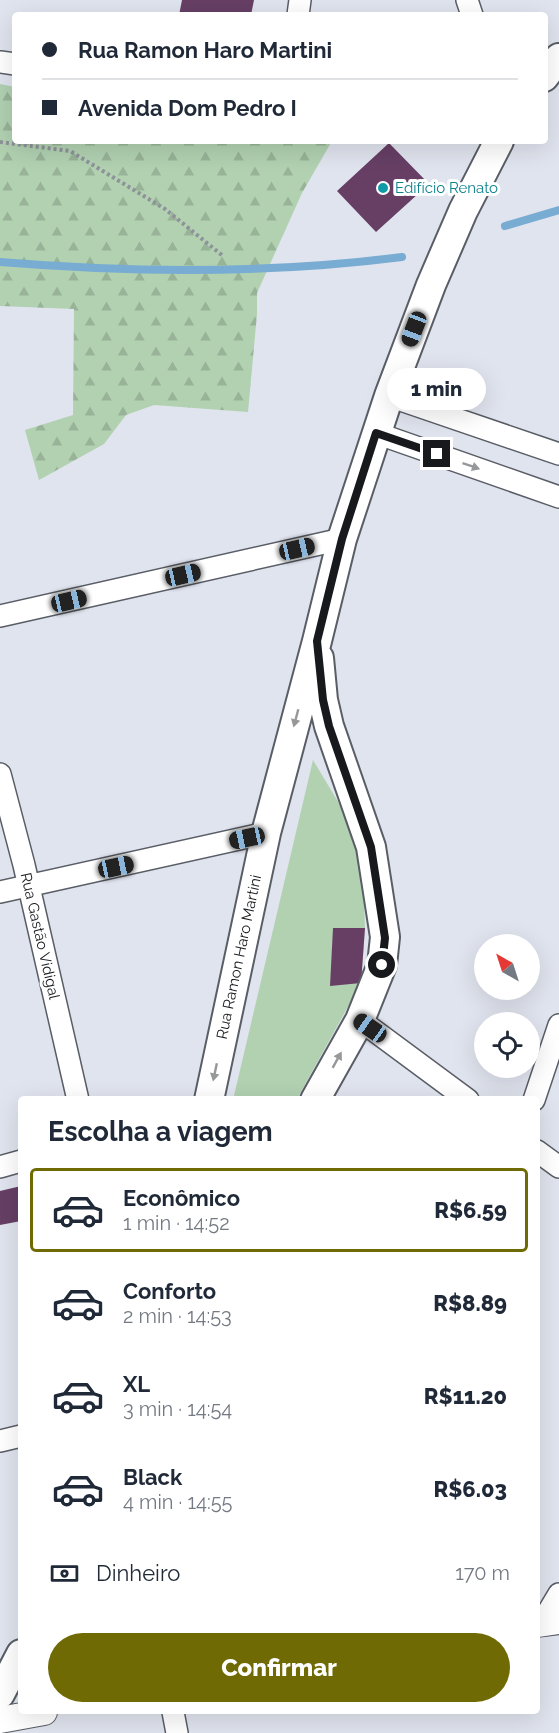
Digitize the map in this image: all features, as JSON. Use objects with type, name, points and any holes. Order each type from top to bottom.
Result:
[{"type":"main road","points":[[548,72],[559,58]]},
{"type":"main road","name":"Rua Ramon Haro Martini","points":[[209,1096],[266,833],[342,539],[376,433],[431,285],[463,211],[497,144]]},
{"type":"main road","name":"Rua Ramon Haro Martini","points":[[317,641],[323,700],[329,726],[371,847],[385,938],[382,965],[360,1020],[317,1096]]},
{"type":"main road","points":[[285,759],[295,749],[304,745],[316,746],[342,762]]},
{"type":"main road","points":[[0,1694],[18,1660]]},
{"type":"street","points":[[389,396],[559,454]]},
{"type":"street","points":[[376,433],[559,496]]},
{"type":"street","points":[[0,616],[342,539]]},
{"type":"street","name":"Rua Gastão Vidigal","points":[[0,774],[29,886],[77,1096]]},
{"type":"street","points":[[0,892],[266,833]]},
{"type":"street","points":[[360,1020],[463,1096]]},
{"type":"street","points":[[535,1096],[559,1025]]},
{"type":"street","points":[[540,1153],[559,1167]]},
{"type":"street","points":[[0,1167],[18,1162]]},
{"type":"street","points":[[0,1441],[18,1437]]},
{"type":"street","points":[[546,1623],[559,1594]]},
{"type":"street","points":[[0,1720],[33,1714]]},
{"type":"street","points":[[173,1714],[177,1733]]},
{"type":"path","points":[[16,144],[70,151],[165,209],[223,256]]},
{"type":"green space","points":[[0,84],[12,86],[12,144],[330,144],[302,193],[257,293],[248,412],[154,405],[126,415],[104,444],[39,480],[25,430],[73,415],[74,309],[0,306]]},
{"type":"green space","points":[[313,760],[346,815],[363,875],[365,928],[361,983],[299,1096],[234,1096]]},
{"type":"building","points":[[182,0],[254,0],[252,12],[180,12]]},
{"type":"building","name":"Edifício Renato","points":[[388,144],[429,184],[376,232],[337,191]]},
{"type":"building","points":[[333,928],[365,928],[361,983],[330,986]]},
{"type":"building","points":[[18,1187],[18,1222],[0,1225],[0,1191]]},
{"type":"waterway","points":[[505,226],[559,210]]},
{"type":"waterway","points":[[0,262],[50,266],[201,270],[352,263],[402,257]]},
{"type":"place","name":"Edifício Renato","points":[[383,188]]},
{"type":"route","points":[[382,965],[385,938],[371,847],[329,726],[323,700],[317,641],[342,539],[376,433],[437,454]]}]
